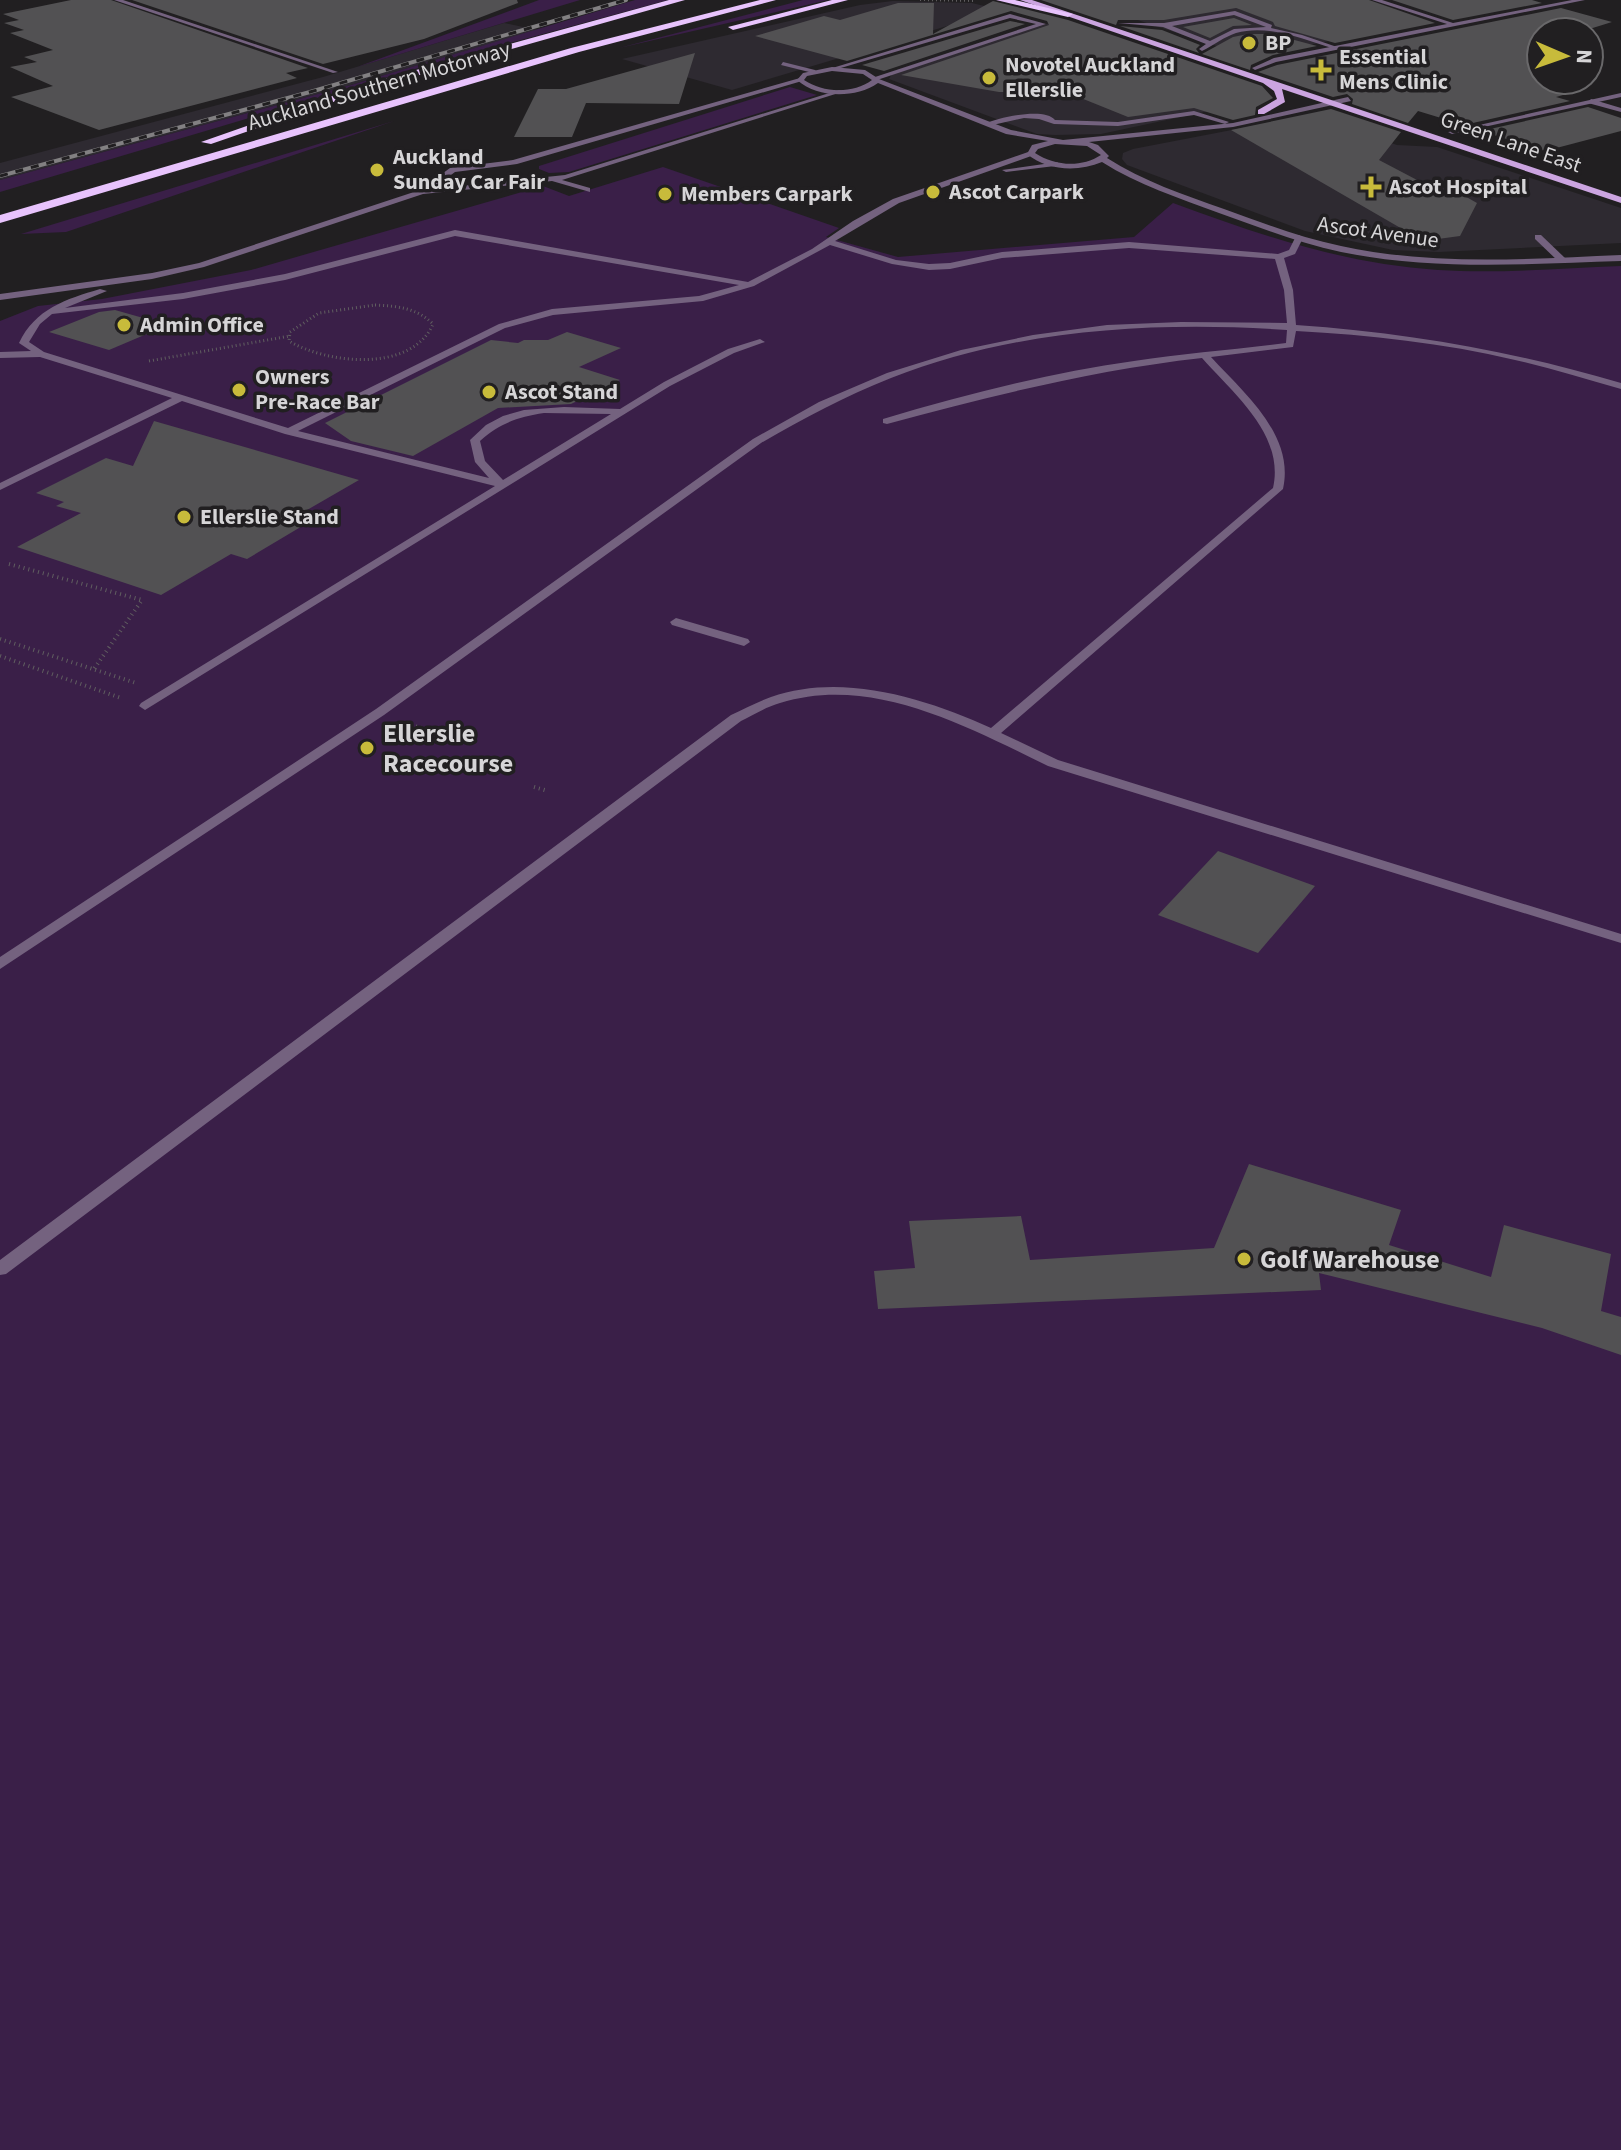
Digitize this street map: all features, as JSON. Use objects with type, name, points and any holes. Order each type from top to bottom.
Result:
[{"type":"highway","points":[[191,148],[302,107],[381,83],[680,0]]},
{"type":"highway","name":"Auckland Southern Motorway","points":[[5,205],[515,56],[734,0]]},
{"type":"highway","name":"Auckland Southern Motorway","points":[[0,219],[575,50],[771,0]]},
{"type":"highway","points":[[1001,0],[1068,14]]},
{"type":"highway","points":[[728,28],[842,1]]},
{"type":"highway","points":[[302,129],[409,108],[558,68]]},
{"type":"highway","points":[[164,158],[177,153]]},
{"type":"main road","name":"Green Lane East","points":[[1024,0],[1252,68],[1319,99],[1348,99],[1621,190]]},
{"type":"main road","name":"Green Lane East","points":[[1058,0],[1621,200]]},
{"type":"main road","points":[[1252,68],[1282,96],[1282,100],[1261,112]]},
{"type":"street","points":[[117,0],[335,72]]},
{"type":"street","points":[[1375,0],[1452,24]]},
{"type":"street","points":[[1252,68],[1334,47],[1582,0]]},
{"type":"street","points":[[1205,8],[1235,13],[1334,47]]},
{"type":"street","points":[[1121,23],[1167,25],[1235,13]]},
{"type":"street","points":[[501,484],[289,432],[94,372],[41,354],[24,343],[28,331],[50,312],[73,300],[229,257],[422,192],[566,177],[841,91],[870,86],[877,79],[1043,24],[1010,16],[832,69],[813,71],[783,64]]},
{"type":"street","points":[[1163,16],[1158,20],[1210,43]]},
{"type":"street","points":[[1201,50],[1217,36],[1270,26]]},
{"type":"street","points":[[832,69],[865,72],[923,101],[1009,132],[1067,142]]},
{"type":"street","points":[[422,192],[453,170],[514,162],[800,80],[813,71]]},
{"type":"street","points":[[800,80],[809,87],[923,101]]},
{"type":"street","points":[[1452,132],[1621,95]]},
{"type":"street","points":[[1213,126],[1319,99]]},
{"type":"street","points":[[289,432],[502,326],[552,312],[700,299],[751,284],[830,242],[856,223],[896,201],[965,178],[1031,152],[1040,145],[1233,125],[1333,99]]},
{"type":"street","points":[[1591,101],[1621,110]]},
{"type":"street","points":[[1041,117],[1054,122],[1118,124],[1194,113],[1225,122]]},
{"type":"street","points":[[988,124],[1024,116],[1127,117]]},
{"type":"street","points":[[1009,132],[1040,161],[1097,172]]},
{"type":"street","points":[[1123,146],[1157,135]]},
{"type":"street","name":"Ascot Avenue","points":[[1067,142],[1100,148],[1141,180]]},
{"type":"street","points":[[965,178],[1059,164],[1088,164],[1106,155]]},
{"type":"street","name":"Ascot Avenue","points":[[1112,175],[1141,180],[1299,238],[1342,249],[1402,257],[1621,258]]},
{"type":"street","points":[[549,179],[587,190]]},
{"type":"street","points":[[50,312],[183,296],[285,277],[455,233],[751,284]]},
{"type":"street","points":[[1538,237],[1562,260]]},
{"type":"street","points":[[830,242],[895,262],[929,267],[950,266],[1002,255],[1129,245],[1279,257],[1292,252],[1299,238]]},
{"type":"street","points":[[887,421],[967,397],[1045,379],[1203,354],[1290,345],[1293,327],[1288,283],[1279,257]]},
{"type":"street","points":[[0,297],[152,276]]},
{"type":"street","points":[[0,964],[380,712],[757,441],[815,405],[871,380],[922,363],[1040,335],[1174,324],[1293,327],[1385,335],[1514,357],[1621,386]]},
{"type":"street","points":[[145,706],[667,384],[731,351],[760,342]]},
{"type":"street","points":[[0,355],[41,354]]},
{"type":"street","points":[[993,733],[1278,489],[1283,478],[1282,454],[1247,404],[1203,354]]},
{"type":"street","points":[[0,487],[179,399]]},
{"type":"street","points":[[501,484],[480,462],[477,451],[475,440],[488,425],[510,414],[534,411],[624,412]]},
{"type":"street","points":[[676,622],[744,642]]},
{"type":"street","points":[[0,1269],[634,793],[756,706],[820,691],[864,692],[933,709],[993,733],[1053,763],[1621,939]]},
{"type":"path","points":[[375,305],[414,310],[427,316],[433,324],[432,333],[425,341],[409,349],[361,359],[314,355],[298,349],[289,341],[290,336],[298,322],[313,315],[353,306],[375,305]]},
{"type":"path","points":[[94,372],[290,336]]},
{"type":"path","points":[[9,564],[142,600],[94,669]]},
{"type":"path","points":[[0,639],[121,678]]},
{"type":"path","points":[[0,656],[145,706]]},
{"type":"path","points":[[406,728],[412,724],[459,738]]},
{"type":"path","points":[[534,787],[548,791]]},
{"type":"shaded area","points":[[539,0],[580,0],[357,67]]},
{"type":"shaded area","points":[[635,0],[668,0],[425,66],[0,192],[0,180],[351,85]]},
{"type":"shaded area","points":[[803,0],[828,0],[619,48]]},
{"type":"shaded area","points":[[1077,0],[1222,3],[1329,41],[1250,57]]},
{"type":"shaded area","points":[[893,1],[972,3],[1001,10],[732,90],[622,59],[860,5]]},
{"type":"shaded area","points":[[1053,22],[1265,99],[1101,134],[1055,135],[1037,134],[889,79],[893,72]]},
{"type":"shaded area","points":[[504,23],[537,30],[351,85],[0,180],[0,163],[323,77]]},
{"type":"shaded area","points":[[790,87],[817,95],[569,172],[549,173],[539,169],[539,166]]},
{"type":"shaded area","name":"Ascot Hospital","points":[[1310,115],[1397,145],[1437,147],[1621,208],[1621,243],[1439,252],[1393,250],[1305,231],[1127,165],[1122,159],[1123,153],[1133,149]]},
{"type":"shaded area","points":[[394,121],[66,232],[21,234]]},
{"type":"shaded area","points":[[663,167],[839,228],[826,237],[898,257],[1134,237],[1173,203],[1303,246],[1402,266],[1484,271],[1621,266],[1621,2150],[0,2150],[0,321],[38,306],[102,299],[251,270],[543,186],[569,196]]},
{"type":"building","points":[[71,0],[111,0],[308,68],[286,73],[297,78],[99,130],[11,97],[53,86],[10,67],[37,62],[24,57],[53,50],[10,33],[24,30],[4,23],[19,20],[3,14]]},
{"type":"building","points":[[132,0],[517,0],[518,3],[424,39],[323,64]]},
{"type":"building","points":[[1041,0],[1369,0],[1435,23],[1335,43],[1275,26],[1273,22],[1236,8],[1164,20],[1118,20],[1116,25]]},
{"type":"building","points":[[1392,0],[1532,0],[1542,3],[1453,20]]},
{"type":"building","points":[[993,1],[1068,20],[1262,86],[1273,98],[1256,107],[1255,115],[1233,120],[1194,108],[1128,117],[1066,92],[999,92],[901,75],[1049,25],[1047,21],[1011,11],[847,61],[755,36],[824,16],[840,20],[898,3],[934,3],[933,34]]},
{"type":"building","points":[[1561,8],[1590,16],[1525,16],[1525,96],[1560,96],[1556,97],[1570,101],[1464,125],[1418,111],[1408,123],[1352,104],[1353,99],[1347,94],[1333,97],[1258,72],[1277,65]]},
{"type":"building","points":[[1234,18],[1252,25],[1233,26],[1210,38],[1183,27]]},
{"type":"building","points":[[1010,21],[1025,24],[884,71],[862,65]]},
{"type":"building","points":[[1120,26],[1162,30],[1200,45],[1196,49],[1199,53]]},
{"type":"building","points":[[1272,34],[1317,46],[1273,55],[1251,65],[1250,70],[1202,54],[1233,37]]},
{"type":"building","points":[[695,53],[679,104],[586,103],[572,137],[514,137],[538,89],[566,89]]},
{"type":"building","points":[[1588,107],[1621,118],[1621,131],[1545,151],[1481,131]]},
{"type":"building","points":[[1331,109],[1401,132],[1379,160],[1438,191],[1461,194],[1477,203],[1460,236],[1423,241],[1231,130]]},
{"type":"building","name":"Admin Office","points":[[115,310],[168,325],[109,350],[49,332],[99,312]]},
{"type":"building","name":"Ascot Stand","points":[[567,332],[621,348],[579,367],[620,380],[571,404],[498,408],[413,456],[351,441],[325,423],[491,340],[518,343],[548,340]]},
{"type":"building","name":"Ellerslie Stand","points":[[154,421],[359,480],[288,521],[304,525],[247,559],[231,554],[161,595],[17,547],[81,513],[56,506],[64,502],[36,493],[106,458],[133,466]]},
{"type":"building","points":[[1218,851],[1315,886],[1258,953],[1158,915]]},
{"type":"building","name":"Golf Warehouse","points":[[1249,1164],[1401,1210],[1389,1245],[1491,1277],[1504,1225],[1611,1254],[1601,1311],[1621,1317],[1621,1355],[1542,1328],[1319,1273],[1321,1290],[878,1309],[874,1271],[915,1268],[909,1221],[1021,1216],[1030,1260],[1214,1248]]},
{"type":"railway","points":[[0,176],[310,92],[626,0]]},
{"type":"place","name":"BP","points":[[1249,43]]},
{"type":"place","name":"Essential Mens Clinic","points":[[1321,70]]},
{"type":"place","name":"Novotel Auckland Ellerslie","points":[[989,78]]},
{"type":"place","name":"Auckland Sunday Car Fair","points":[[377,170]]},
{"type":"place","name":"Ascot Hospital","points":[[1371,187]]},
{"type":"place","name":"Ascot Carpark","points":[[933,192]]},
{"type":"place","name":"Members Carpark","points":[[665,194]]},
{"type":"place","name":"Admin Office","points":[[124,325]]},
{"type":"place","name":"Owners Pre-Race Bar","points":[[239,390]]},
{"type":"place","name":"Ascot Stand","points":[[489,392]]},
{"type":"place","name":"Ellerslie Stand","points":[[184,517]]},
{"type":"place","name":"Ellerslie Racecourse","points":[[367,748]]},
{"type":"place","name":"Golf Warehouse","points":[[1244,1259]]}]
